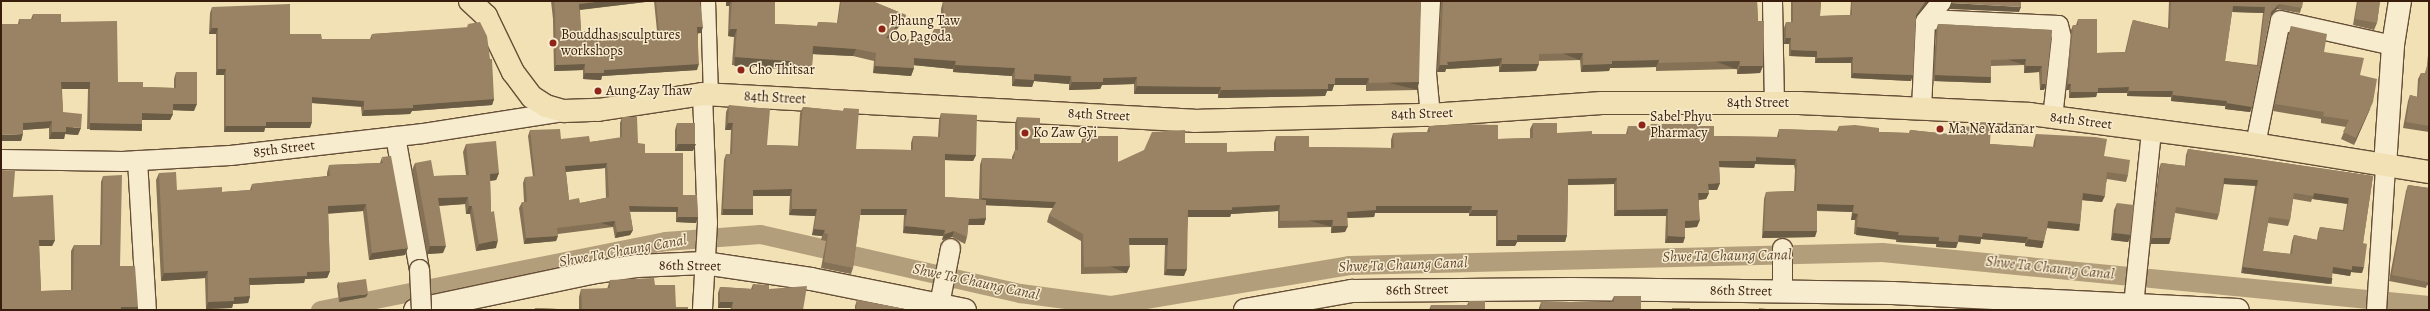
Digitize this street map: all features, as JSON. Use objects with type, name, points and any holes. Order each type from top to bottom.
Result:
[{"type":"main road","name":"84th Street","points":[[470,1],[486,16],[513,72],[532,97],[546,106],[564,111],[598,110],[707,94],[1194,121],[1430,115],[1602,103],[1774,102],[2052,117],[2256,144],[2429,172]]},
{"type":"main road","points":[[2385,166],[2393,45],[2400,1]]},
{"type":"main road","name":"86th Street","points":[[414,310],[591,273],[705,257],[811,279],[941,295],[965,310]]},
{"type":"main road","name":"86th Street","points":[[1245,310],[1352,291],[1604,289],[1892,293],[2132,303],[2238,310]]},
{"type":"street","points":[[702,310],[707,222],[708,1]]},
{"type":"street","points":[[1430,1],[1426,73],[1430,115]]},
{"type":"street","points":[[1772,1],[1774,102]]},
{"type":"street","points":[[1921,109],[1927,19],[1941,1]]},
{"type":"street","points":[[1927,19],[2058,25],[2061,37],[2052,117]]},
{"type":"street","points":[[2256,144],[2280,20],[2393,45]]},
{"type":"street","name":"85th Street","points":[[1,159],[137,160],[230,155],[395,136],[564,111]]},
{"type":"street","points":[[2132,303],[2152,130]]},
{"type":"street","points":[[395,136],[419,269],[421,310]]},
{"type":"street","points":[[137,160],[146,310]]},
{"type":"street","points":[[2376,310],[2385,166]]},
{"type":"street","points":[[941,295],[950,248]]},
{"type":"street","points":[[1782,248],[1782,292]]},
{"type":"building","points":[[554,1],[604,1],[579,4],[581,31],[605,34],[659,31],[656,1],[700,1],[703,27],[697,27],[699,64],[604,70],[604,73],[585,73],[585,64],[556,65]]},
{"type":"building","points":[[732,1],[775,1],[775,24],[818,26],[818,22],[838,23],[841,1],[872,1],[906,15],[886,38],[933,42],[934,29],[944,30],[943,1],[1421,1],[1419,82],[1369,83],[1369,78],[1335,78],[1335,84],[1328,84],[1328,89],[1221,90],[1221,87],[1137,86],[1137,77],[1103,78],[1103,82],[1072,82],[1071,76],[1034,74],[1034,80],[1015,79],[1015,68],[955,65],[956,61],[914,58],[914,68],[875,66],[876,53],[856,49],[813,46],[812,66],[790,65],[791,61],[735,57],[737,29],[730,29]]},
{"type":"building","points":[[1443,1],[1757,1],[1758,21],[1764,21],[1763,66],[1740,66],[1740,61],[1659,63],[1659,60],[1612,61],[1612,64],[1583,65],[1583,53],[1539,54],[1539,64],[1502,64],[1502,58],[1447,62],[1448,65],[1440,65]]},
{"type":"building","points":[[1793,1],[1821,1],[1820,16],[1852,15],[1852,1],[1926,1],[1916,15],[1913,75],[1853,73],[1853,57],[1817,58],[1817,51],[1791,50],[1791,38],[1786,38],[1786,22],[1793,22]]},
{"type":"building","points":[[1952,1],[2021,1],[2021,7],[1951,3]]},
{"type":"building","points":[[2171,1],[2303,1],[2302,8],[2279,4],[2271,12],[2252,107],[2227,103],[2227,101],[2173,95],[2173,91],[2129,91],[2129,87],[2098,88],[2098,92],[2071,92],[2071,84],[2068,84],[2073,25],[2078,25],[2078,19],[2097,19],[2097,53],[2126,52],[2133,20],[2170,29]],"holes":[[[2233,6],[2265,7],[2258,66],[2225,61]]]},
{"type":"building","points":[[2358,1],[2380,1],[2377,23],[2355,19]]},
{"type":"building","points":[[290,4],[290,34],[321,34],[322,39],[372,39],[372,34],[469,27],[468,24],[480,22],[487,36],[490,59],[492,59],[494,99],[413,105],[413,108],[364,110],[364,101],[312,97],[312,122],[266,122],[266,126],[226,126],[226,69],[218,69],[218,28],[212,28],[212,7]]},
{"type":"building","points":[[33,14],[61,14],[61,22],[117,21],[118,82],[143,82],[143,87],[176,88],[176,72],[197,72],[197,104],[173,104],[173,114],[142,113],[142,124],[90,123],[90,82],[61,82],[63,112],[82,114],[81,128],[66,127],[66,132],[52,132],[52,121],[23,123],[23,134],[1,135],[1,24],[20,24],[19,19],[33,19]]},
{"type":"building","points":[[1938,24],[2052,30],[2046,84],[2042,84],[2042,66],[2026,66],[2026,59],[1991,60],[1991,77],[1935,75]]},
{"type":"building","points":[[2291,26],[2327,34],[2324,52],[2364,58],[2360,75],[2377,79],[2373,102],[2356,138],[2343,132],[2349,120],[2323,116],[2324,112],[2275,104]]},
{"type":"building","points":[[2429,58],[2429,126],[2406,122],[2410,95],[2418,97],[2421,73],[2425,73]]},
{"type":"building","points":[[729,105],[770,109],[767,145],[799,146],[803,107],[844,111],[844,108],[859,109],[856,149],[913,150],[913,136],[940,137],[941,113],[977,115],[976,155],[945,154],[945,197],[986,200],[986,218],[969,219],[967,237],[954,231],[945,234],[945,230],[905,226],[907,209],[861,209],[853,268],[824,262],[828,234],[824,233],[825,230],[814,229],[817,209],[792,209],[792,189],[753,190],[753,209],[723,209],[726,154],[732,154],[733,123],[728,123]]},
{"type":"building","points":[[622,117],[637,117],[638,143],[645,144],[645,153],[683,153],[683,195],[697,195],[698,217],[678,217],[678,207],[629,206],[633,230],[617,232],[615,221],[557,228],[558,236],[526,238],[522,202],[527,202],[525,177],[535,176],[530,130],[560,129],[561,139],[589,136],[590,142],[622,137]],"holes":[[[607,163],[609,197],[580,203],[579,198],[569,200],[565,166]]]},
{"type":"building","points":[[1017,117],[1040,118],[1040,143],[1083,143],[1083,136],[1118,136],[1118,162],[1144,150],[1152,132],[1185,130],[1185,143],[1227,143],[1227,152],[1276,151],[1276,136],[1309,136],[1309,147],[1394,148],[1393,133],[1430,132],[1429,126],[1465,124],[1498,125],[1498,139],[1533,138],[1533,123],[1557,123],[1557,133],[1592,131],[1592,134],[1628,134],[1628,126],[1651,126],[1651,124],[1697,124],[1697,126],[1714,126],[1714,136],[1779,137],[1779,129],[1839,131],[1839,126],[1855,125],[1879,128],[1879,132],[1910,133],[1910,130],[1949,134],[1950,126],[1975,127],[1975,122],[1991,123],[1990,144],[2035,147],[2036,134],[2095,137],[2107,139],[2104,156],[2130,160],[2128,175],[2107,172],[2105,196],[2083,193],[2080,224],[2048,221],[2044,241],[2028,239],[2028,237],[1983,233],[1982,237],[1959,235],[1958,242],[1939,241],[1939,237],[1898,235],[1899,232],[1857,227],[1858,214],[1853,213],[1854,205],[1817,204],[1817,231],[1764,231],[1766,192],[1796,191],[1797,164],[1796,159],[1756,157],[1756,161],[1719,161],[1720,183],[1708,184],[1709,193],[1698,193],[1700,220],[1685,221],[1685,237],[1668,236],[1668,209],[1617,210],[1617,178],[1568,179],[1567,235],[1517,235],[1517,240],[1498,240],[1498,210],[1472,210],[1472,206],[1376,206],[1376,210],[1347,212],[1348,226],[1333,226],[1333,220],[1280,221],[1280,205],[1232,207],[1232,210],[1188,210],[1187,269],[1167,269],[1168,238],[1129,238],[1130,266],[1084,267],[1083,234],[1049,215],[1056,202],[982,198],[982,158],[1014,159],[1015,150],[1018,150]]},
{"type":"building","points":[[677,123],[695,123],[695,144],[677,144]]},
{"type":"building","points":[[496,141],[499,173],[490,174],[491,212],[494,211],[498,240],[479,244],[472,206],[469,206],[468,197],[438,198],[446,246],[430,246],[415,163],[431,160],[434,176],[469,175],[466,144]]},
{"type":"building","points":[[2188,149],[2373,176],[2363,243],[2367,244],[2364,267],[2352,266],[2352,270],[2333,267],[2332,278],[2243,267],[2258,180],[2224,178],[2219,214],[2176,207],[2171,238],[2152,238],[2161,163],[2186,166]],"holes":[[[2294,193],[2313,196],[2314,193],[2349,198],[2344,231],[2320,227],[2318,240],[2294,235],[2292,254],[2263,251],[2269,217],[2290,220]]]},
{"type":"building","points":[[391,156],[408,248],[372,253],[366,204],[328,206],[330,271],[307,272],[307,276],[249,278],[250,296],[234,297],[234,301],[208,302],[208,271],[164,273],[159,173],[176,172],[177,190],[222,187],[222,192],[252,190],[252,184],[330,176],[329,165],[383,163],[382,157]]},
{"type":"building","points":[[1,170],[15,171],[13,197],[53,195],[55,240],[39,240],[41,291],[73,290],[74,245],[102,245],[103,176],[122,175],[120,266],[135,266],[138,307],[121,307],[121,310],[1,310]]},
{"type":"building","points":[[2408,185],[2429,188],[2428,282],[2392,275]]},
{"type":"building","points":[[2117,203],[2134,205],[2130,235],[2113,233]]},
{"type":"building","points":[[654,278],[655,285],[675,285],[676,307],[688,307],[688,310],[582,310],[581,289],[610,288],[610,280]]},
{"type":"building","points":[[366,279],[368,294],[340,298],[338,283]]},
{"type":"building","points":[[753,284],[769,285],[769,289],[807,286],[803,310],[732,310],[733,302],[720,302],[720,287],[753,289]]},
{"type":"building","points":[[1614,296],[1641,296],[1641,310],[1541,310],[1541,302],[1614,302]]},
{"type":"building","points":[[857,300],[910,310],[856,310]]},
{"type":"building","points":[[1469,301],[1485,301],[1485,310],[1431,310],[1431,305],[1469,305]]},
{"type":"building","points":[[535,308],[582,310],[535,310]]},
{"type":"building","points":[[1672,308],[1690,308],[1690,310],[1672,310]]},
{"type":"building","points":[[1759,308],[1775,310],[1759,310]]},
{"type":"waterway","name":"Shwe Ta Chaung Canal","points":[[320,310],[665,241],[760,234],[1020,293],[1110,305],[1349,265],[1882,252],[2429,305]]},
{"type":"place","name":"Phaung Taw Oo Pagoda","points":[[882,29]]},
{"type":"place","name":"Bouddhas sculptures workshops","points":[[553,43]]},
{"type":"place","name":"Cho Thitsar","points":[[741,70]]},
{"type":"place","name":"Aung Zay Thaw","points":[[598,91]]},
{"type":"place","name":"Sabel Phyu Pharmacy","points":[[1642,125]]},
{"type":"place","name":"Ma Ne Yadanar","points":[[1940,129]]},
{"type":"place","name":"Ko Zaw Gyi","points":[[1025,133]]}]
